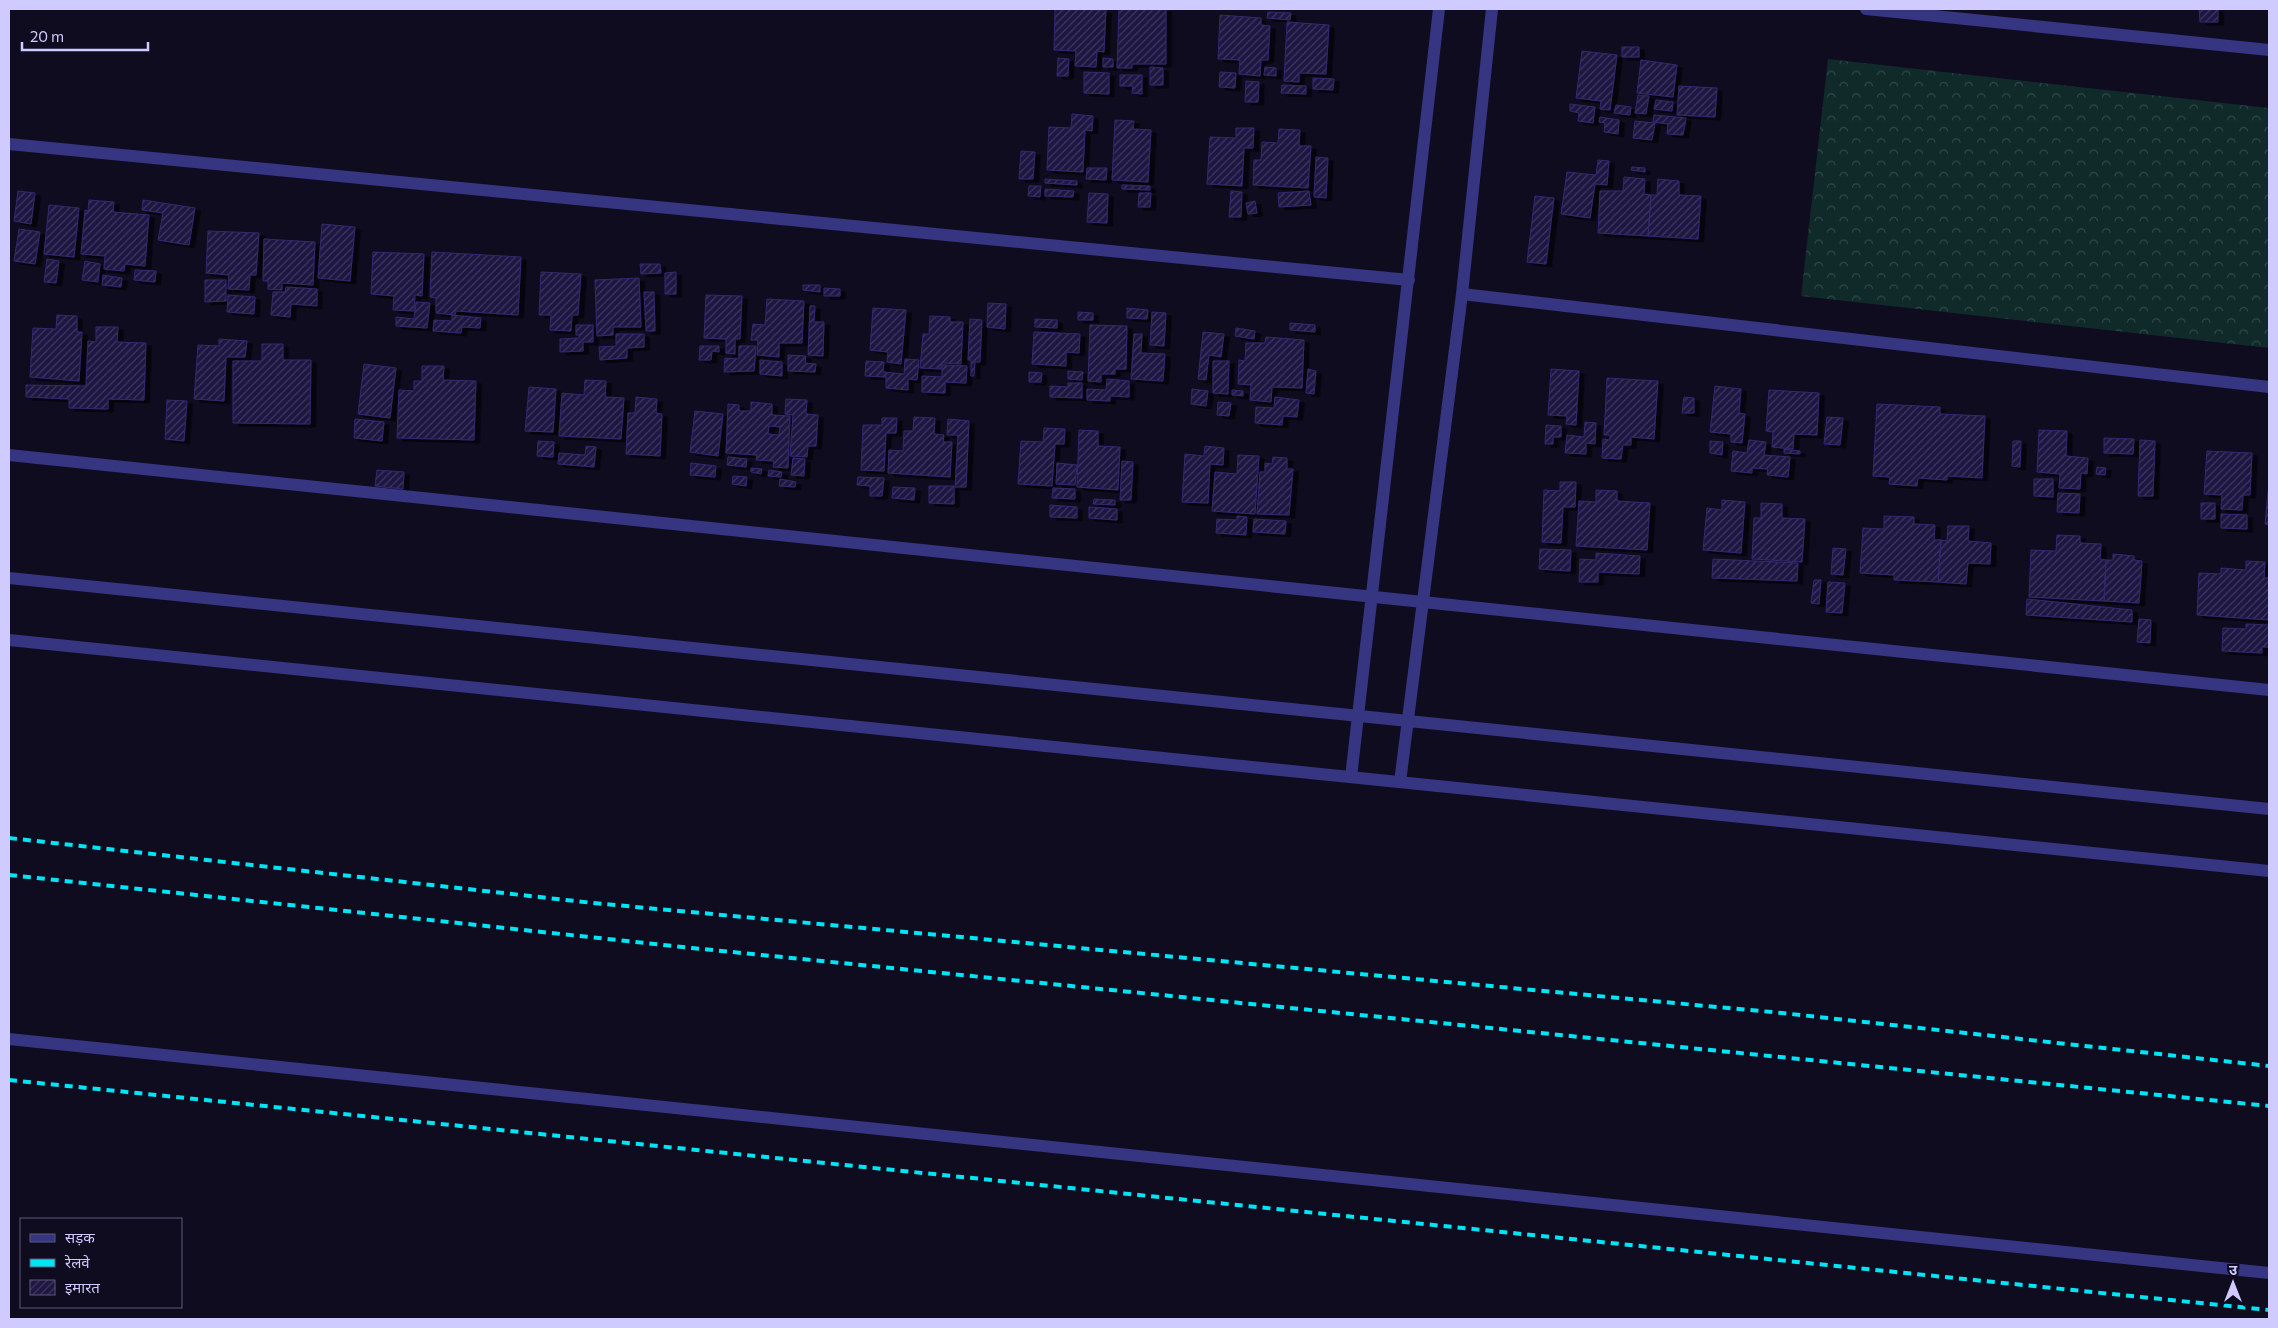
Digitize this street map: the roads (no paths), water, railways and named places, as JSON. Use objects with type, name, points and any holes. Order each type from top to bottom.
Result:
[{"type":"street","points":[[1352,777],[1439,9]]},
{"type":"street","points":[[1400,782],[1462,294],[1492,9]]},
{"type":"street","points":[[1866,9],[2269,50]]},
{"type":"street","points":[[9,144],[1409,280]]},
{"type":"street","points":[[1462,294],[2269,386]]},
{"type":"street","points":[[9,455],[2269,690]]},
{"type":"street","points":[[9,578],[2269,809]]},
{"type":"street","points":[[9,640],[2269,871]]},
{"type":"street","points":[[9,1039],[2269,1273]]},
{"type":"railway","points":[[9,838],[593,903],[1782,1013],[2269,1066]]},
{"type":"railway","points":[[9,875],[692,948],[2269,1106]]},
{"type":"railway","points":[[9,1080],[2269,1310]]}]
